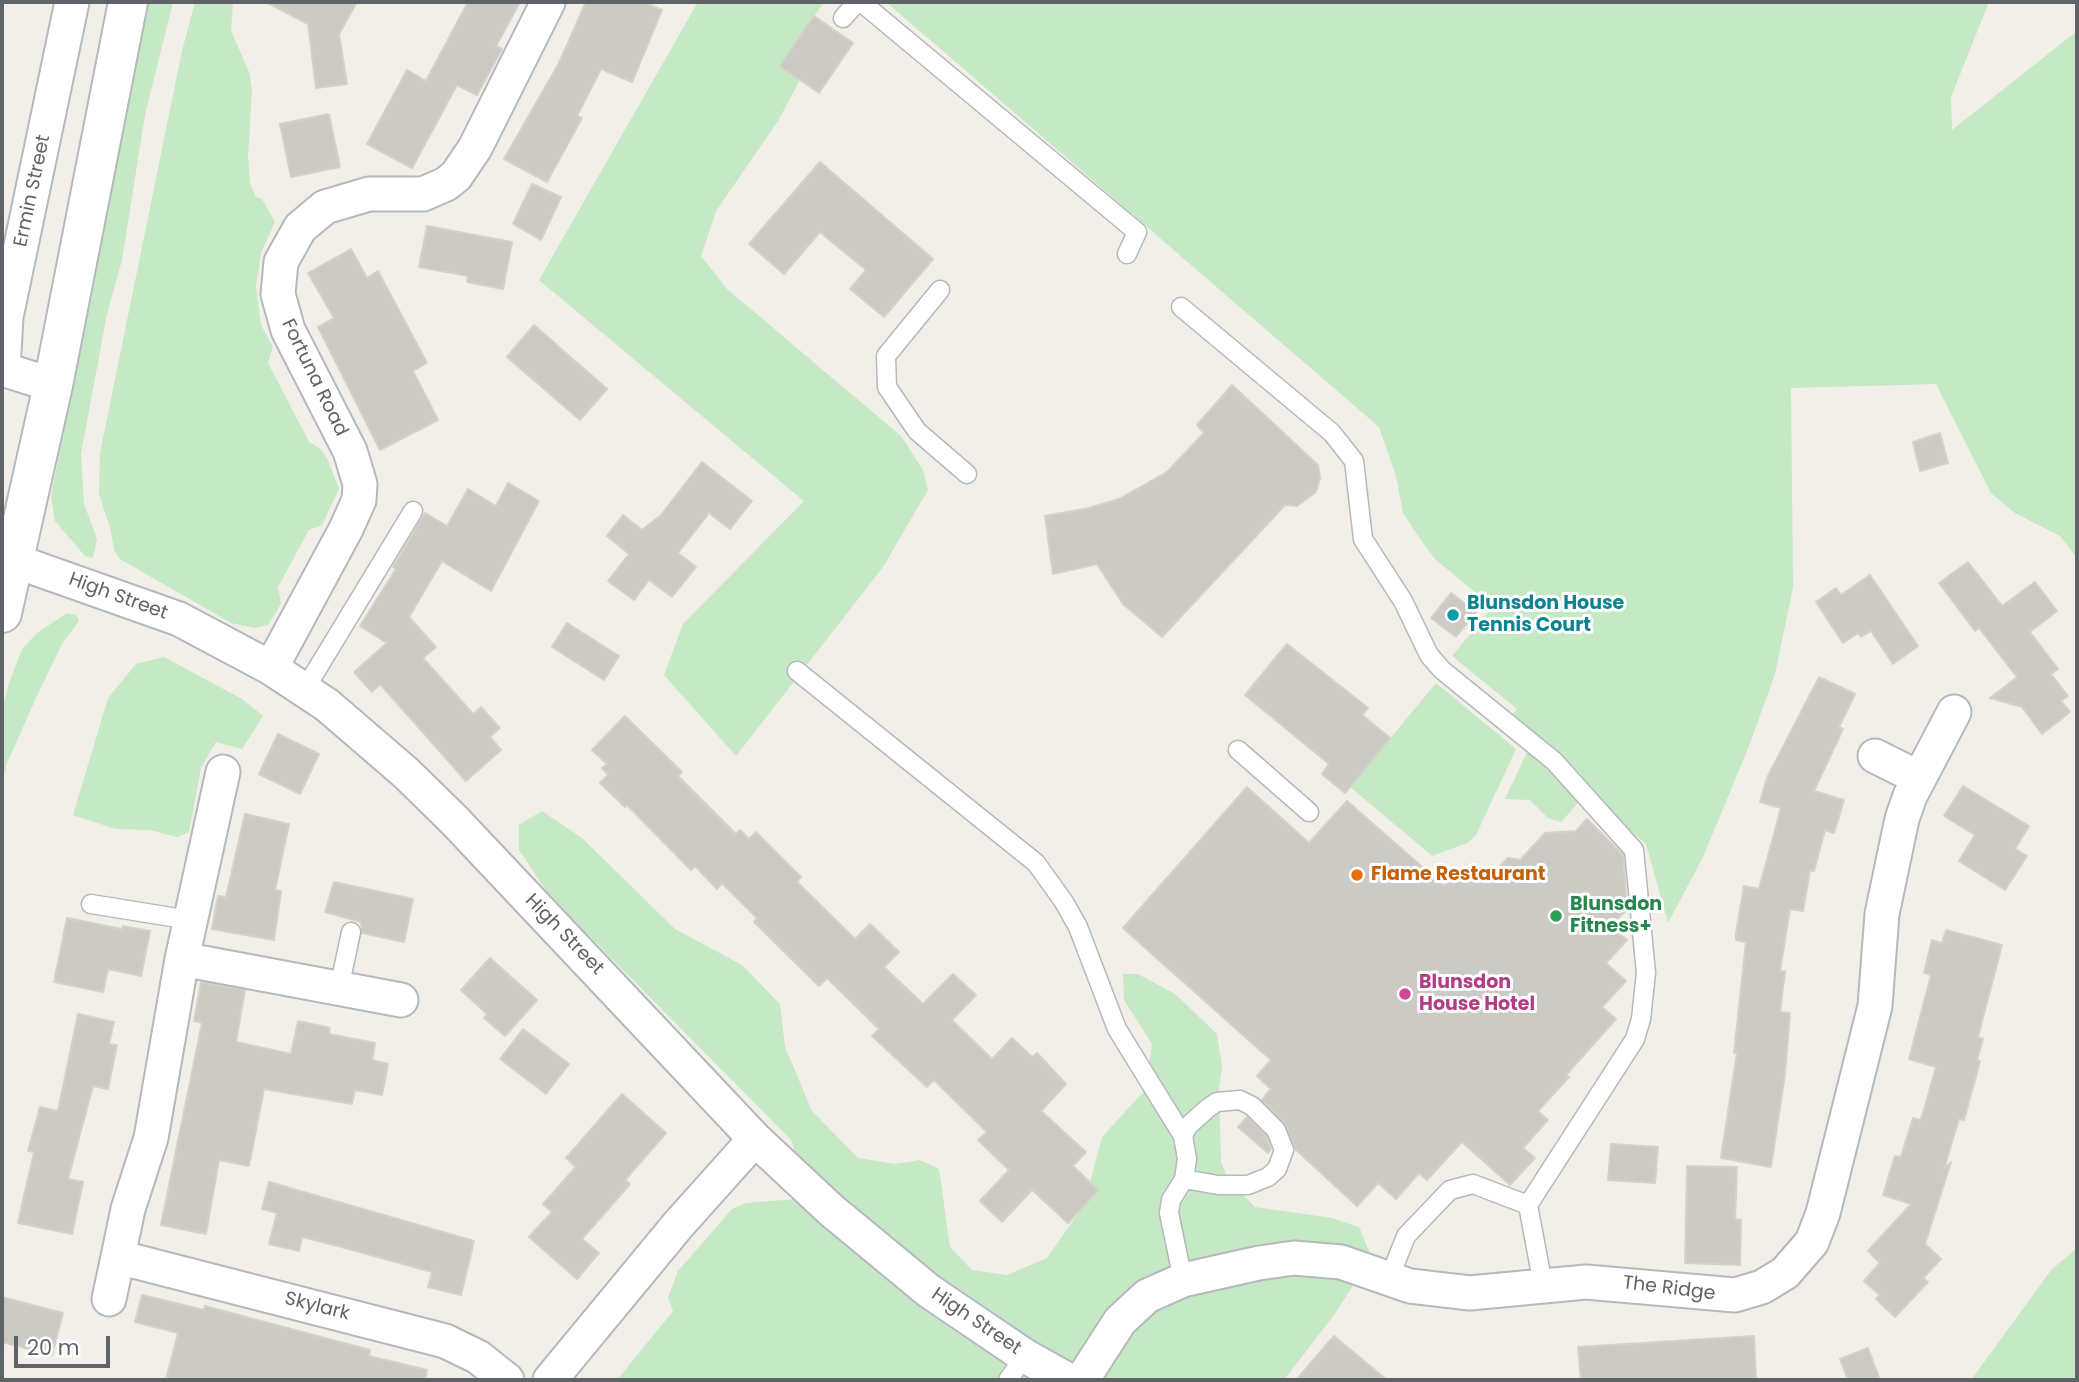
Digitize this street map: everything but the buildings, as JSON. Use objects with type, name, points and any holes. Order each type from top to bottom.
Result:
[{"type":"street","name":"Ermin Street","points":[[54,385],[2,369],[6,317],[72,2]]},
{"type":"street","points":[[2,614],[54,385],[128,2]]},
{"type":"street","name":"Fortuna Road","points":[[271,668],[346,529],[359,500],[360,484],[350,451],[288,330],[278,294],[281,262],[300,228],[325,207],[369,194],[423,194],[456,176],[481,137],[548,2]]},
{"type":"street","name":"High Street","points":[[15,561],[179,619],[305,689],[361,732],[455,821],[755,1139],[882,1255],[929,1291],[1016,1368],[1068,1380]]},
{"type":"street","name":"The Ridge","points":[[1082,1380],[1120,1321],[1135,1306],[1163,1287],[1235,1267],[1293,1258],[1341,1262],[1410,1286],[1461,1293],[1612,1282],[1718,1296],[1735,1295],[1775,1281],[1812,1242],[1823,1213],[1875,1006],[1882,914],[1890,865],[1902,819],[1919,778],[1954,712]]},
{"type":"street","points":[[1875,756],[1919,778]]},
{"type":"street","points":[[109,1299],[128,1209],[145,1160],[159,1102],[182,959],[223,772]]},
{"type":"street","points":[[182,959],[401,1000]]},
{"type":"street","points":[[550,1380],[678,1225],[755,1139]]},
{"type":"street","name":"Skylark","points":[[118,1257],[425,1335],[465,1349],[507,1380]]},
{"type":"lane","points":[[843,18],[859,2],[1136,232],[1127,254]]},
{"type":"lane","points":[[940,290],[886,356],[887,387],[916,432],[967,474]]},
{"type":"lane","points":[[1181,307],[1332,433],[1354,461],[1363,539],[1403,601],[1429,655],[1441,670],[1554,761],[1634,850],[1646,973],[1641,1019],[1635,1039],[1528,1205],[1543,1285]]},
{"type":"lane","points":[[305,689],[413,510]]},
{"type":"lane","points":[[797,671],[1036,863],[1078,927],[1117,1029],[1183,1136],[1187,1159],[1184,1179],[1171,1200],[1169,1213],[1183,1280]]},
{"type":"lane","points":[[1238,750],[1309,812]]},
{"type":"lane","points":[[91,904],[190,920]]},
{"type":"lane","points":[[339,989],[351,932]]},
{"type":"lane","points":[[1183,1136],[1188,1126],[1217,1102],[1240,1100],[1252,1106],[1276,1130],[1284,1150],[1277,1169],[1268,1177],[1248,1185],[1219,1185],[1184,1179]]},
{"type":"lane","points":[[1389,1279],[1406,1236],[1450,1191],[1473,1184],[1528,1205]]},
{"type":"green space","points":[[148,2],[173,2],[145,115],[122,260],[107,314],[81,453],[84,504],[97,539],[93,558],[85,556],[55,521],[51,496]]},
{"type":"green space","points":[[195,2],[233,2],[231,31],[249,72],[252,90],[248,156],[250,183],[256,197],[262,199],[275,222],[261,253],[256,287],[261,325],[273,347],[268,363],[309,442],[322,450],[328,460],[339,489],[322,525],[309,530],[278,587],[281,603],[277,611],[268,625],[255,628],[231,623],[120,559],[114,550],[99,494],[100,453],[182,51]]},
{"type":"green space","points":[[698,2],[824,2],[780,65],[800,80],[778,121],[716,211],[701,256],[727,289],[901,436],[923,470],[928,490],[883,567],[736,756],[664,675],[683,624],[804,501],[539,280]]},
{"type":"green space","points":[[886,2],[1989,2],[1951,97],[1952,130],[2077,31],[2077,558],[2060,536],[2015,513],[1991,493],[1936,384],[1791,388],[1793,587],[1775,674],[1749,746],[1703,857],[1668,923],[1646,844],[1605,809],[1571,767],[1511,716],[1517,709],[1452,656],[1493,607],[1435,559],[1403,513],[1396,476],[1379,427]]},
{"type":"green space","points":[[67,613],[76,615],[79,621],[62,644],[36,698],[7,763],[2,784],[2,710],[9,683],[22,649],[37,633]]},
{"type":"green space","points":[[164,657],[242,699],[263,716],[242,749],[216,742],[201,768],[189,832],[177,837],[150,830],[116,829],[73,815],[108,698],[136,664]]},
{"type":"green space","points":[[1436,683],[1516,749],[1476,835],[1467,843],[1432,856],[1350,787]]},
{"type":"green space","points":[[1528,750],[1562,777],[1578,803],[1561,822],[1548,818],[1530,800],[1505,799]]},
{"type":"green space","points":[[542,811],[582,838],[675,929],[742,965],[780,1004],[785,1047],[812,1111],[858,1158],[895,1164],[920,1160],[939,1169],[950,1247],[972,1270],[1007,1275],[1047,1258],[1084,1205],[1102,1137],[1146,1089],[1152,1044],[1124,1000],[1123,974],[1138,974],[1175,994],[1217,1034],[1222,1066],[1219,1088],[1221,1161],[1228,1179],[1255,1207],[1332,1218],[1359,1227],[1370,1253],[1361,1272],[1337,1311],[1284,1380],[617,1380],[673,1311],[668,1298],[678,1271],[732,1209],[746,1203],[797,1199],[805,1180],[791,1140],[549,895],[519,850],[519,825]]},
{"type":"green space","points":[[2077,1248],[2077,1380],[1971,1380],[2052,1269]]},
{"type":"place","name":"Blunsdon House Tennis Court","points":[[1453,615]]},
{"type":"place","name":"Flame Restaurant","points":[[1357,875]]},
{"type":"place","name":"Blunsdon Fitness+","points":[[1556,916]]},
{"type":"place","name":"Blunsdon House Hotel","points":[[1405,994]]}]
